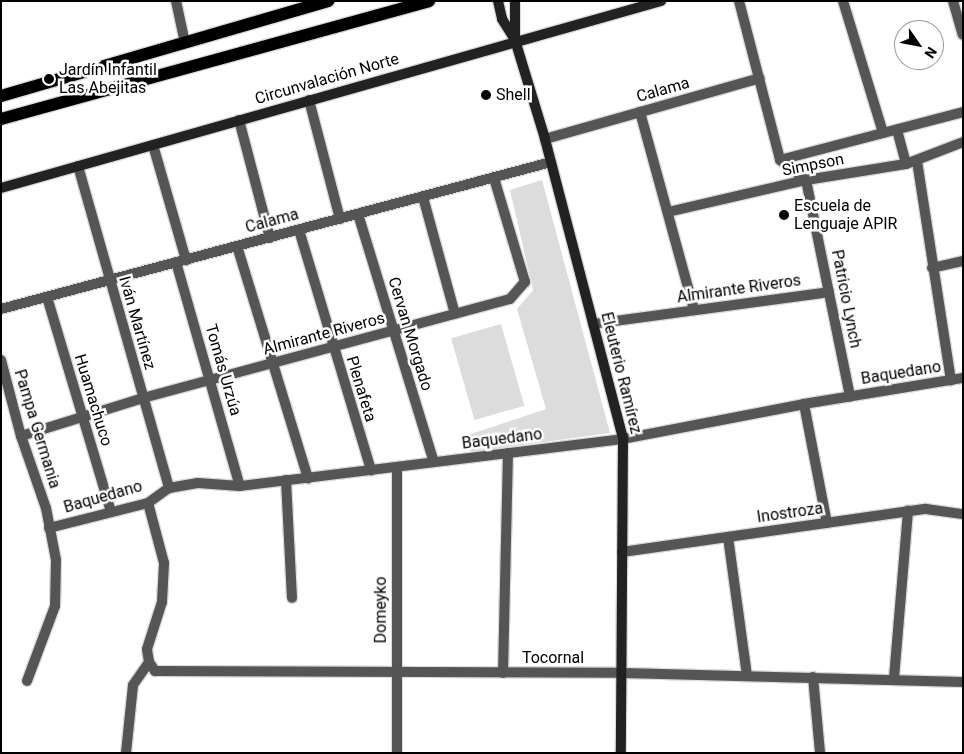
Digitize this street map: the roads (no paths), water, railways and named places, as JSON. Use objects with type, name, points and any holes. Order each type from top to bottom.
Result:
[{"type":"main road","points":[[1,96],[184,43],[302,5],[329,1]]},
{"type":"main road","points":[[1,118],[429,1]]},
{"type":"main road","name":"Eleuterio Ramírez","points":[[498,1],[502,19],[515,40],[545,139],[623,439],[620,753]]},
{"type":"main road","name":"Eleuterio Ramírez","points":[[515,1],[515,40]]},
{"type":"main road","name":"Circunvalación Norte","points":[[1,188],[515,40],[661,1]]},
{"type":"street","points":[[176,1],[184,43]]},
{"type":"street","points":[[739,1],[780,160],[806,180]]},
{"type":"street","points":[[843,1],[883,134]]},
{"type":"street","points":[[953,1],[963,35]]},
{"type":"street","name":"Calama","points":[[545,139],[760,78]]},
{"type":"street","points":[[309,100],[340,219]]},
{"type":"street","points":[[640,112],[694,310]]},
{"type":"street","name":"Simpson","points":[[780,160],[963,112]]},
{"type":"street","points":[[239,120],[270,238]]},
{"type":"street","points":[[897,130],[906,164]]},
{"type":"street","name":"Simpson","points":[[668,212],[806,180],[906,164],[963,142]]},
{"type":"street","name":"Tomás Urzúa","points":[[153,145],[211,380],[240,486]]},
{"type":"street","points":[[917,161],[932,268],[951,380]]},
{"type":"street","name":"Calama","points":[[1,309],[551,162]]},
{"type":"street","name":"Iván Martínez","points":[[78,166],[169,488]]},
{"type":"street","name":"Almirante Riveros","points":[[21,436],[143,398],[510,299],[525,282],[494,178]]},
{"type":"street","name":"Patricio Lynch","points":[[806,180],[850,397]]},
{"type":"street","points":[[423,196],[455,314]]},
{"type":"street","name":"Cervan Morgado","points":[[358,214],[392,331],[434,462]]},
{"type":"street","name":"Plenafeta","points":[[299,230],[370,470]]},
{"type":"street","points":[[237,246],[308,478]]},
{"type":"street","points":[[932,268],[963,261]]},
{"type":"street","name":"Almirante Riveros","points":[[593,324],[829,292]]},
{"type":"street","name":"Huamachuco","points":[[47,297],[111,512]]},
{"type":"street","name":"Pampa Germania","points":[[1,360],[21,436],[50,528],[56,560],[54,606],[27,681]]},
{"type":"street","name":"Baquedano","points":[[50,528],[148,503],[169,488],[198,483],[240,486],[623,439],[804,404],[963,378]]},
{"type":"street","points":[[804,404],[827,523]]},
{"type":"street","points":[[503,674],[508,453]]},
{"type":"street","name":"Domeyko","points":[[397,467],[397,753]]},
{"type":"street","points":[[286,480],[292,598]]},
{"type":"street","points":[[126,753],[133,685],[149,662],[147,649],[162,602],[164,563],[148,503]]},
{"type":"street","name":"Inostroza","points":[[622,552],[908,511],[926,509],[963,514]]},
{"type":"street","points":[[894,678],[908,511]]},
{"type":"street","points":[[728,537],[747,675]]},
{"type":"street","name":"Tocornal","points":[[149,662],[155,671],[396,671],[503,674],[621,673],[894,678],[963,682]]},
{"type":"street","points":[[813,677],[820,753]]},
{"type":"place","name":"Jardín Infantil Las Abejitas","points":[[49,79]]},
{"type":"place","name":"Shell","points":[[486,95]]},
{"type":"place","name":"Escuela de Lenguaje APIR","points":[[784,215]]}]
